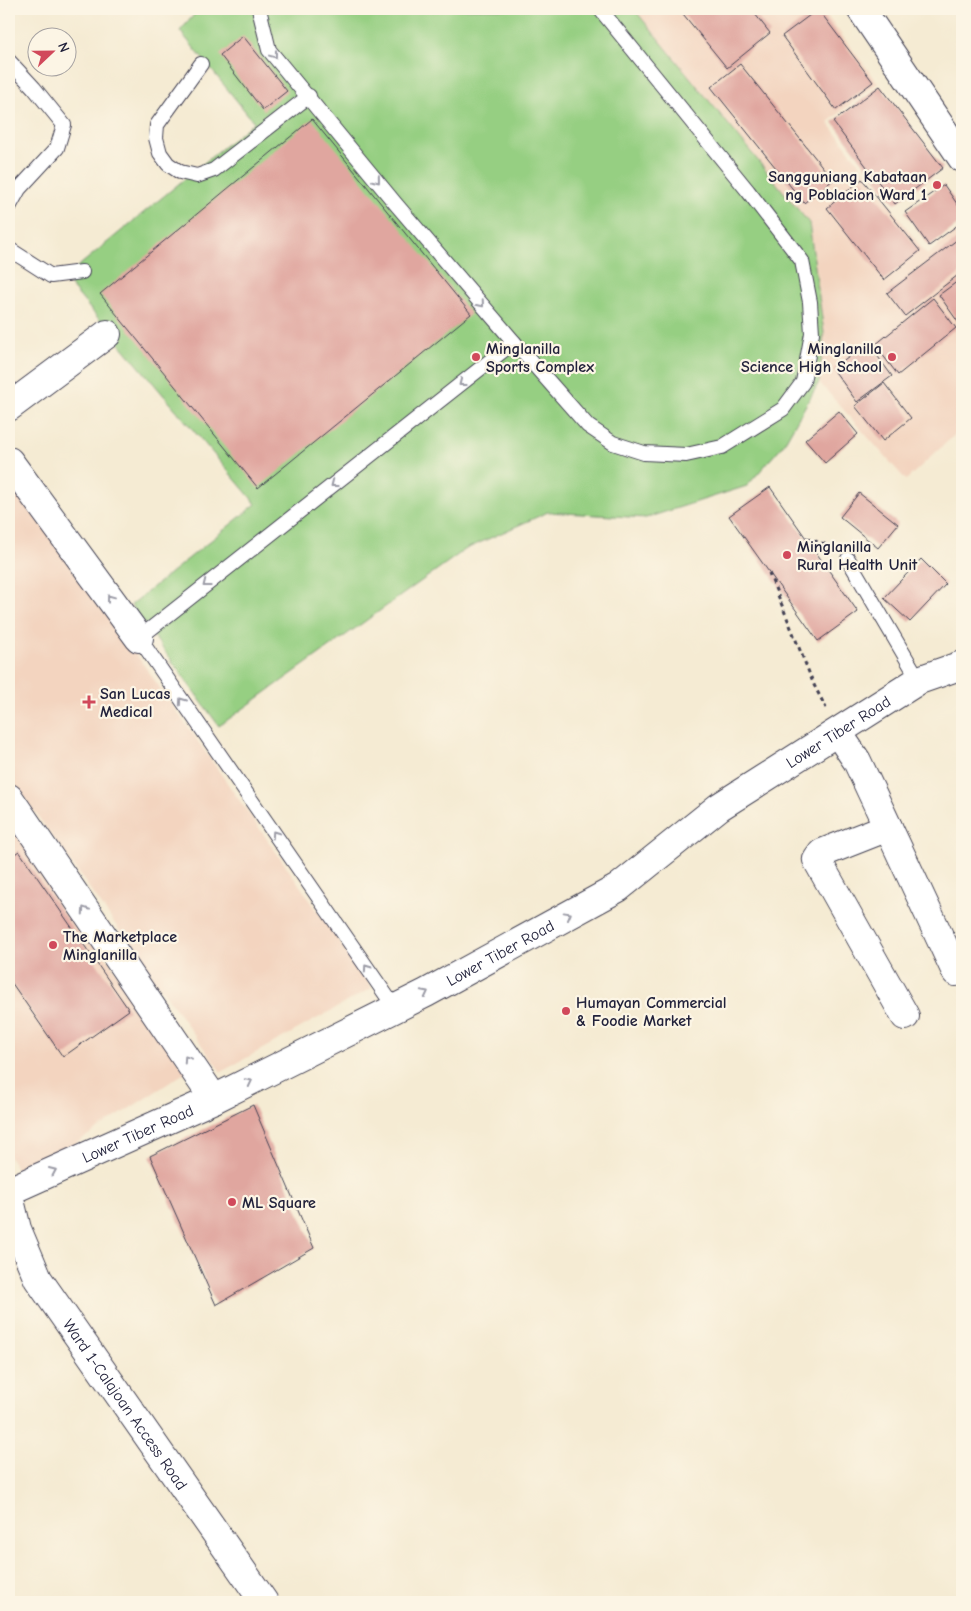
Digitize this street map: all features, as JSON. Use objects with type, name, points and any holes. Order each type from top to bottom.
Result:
[{"type":"street","points":[[861,9],[962,158]]},
{"type":"street","points":[[9,407],[107,334]]},
{"type":"street","points":[[9,461],[139,638]]},
{"type":"street","name":"Lower Tiber Road","points":[[9,1191],[214,1099],[426,993],[618,888],[719,807],[919,680],[962,665]]},
{"type":"street","points":[[838,733],[857,761],[956,972]]},
{"type":"street","points":[[9,798],[214,1099]]},
{"type":"street","points":[[888,827],[822,853],[817,860],[905,1016]]},
{"type":"street","name":"Ward 1-Calajoan Access Road","points":[[9,1196],[17,1230],[38,1279],[264,1602]]},
{"type":"lane","points":[[259,9],[269,50],[309,96],[394,203],[588,426],[613,443],[644,453],[686,455],[722,447],[783,409],[803,382],[812,333],[810,302],[802,261],[748,190],[600,9]]},
{"type":"lane","points":[[9,61],[64,125],[57,148],[19,189],[9,207]]},
{"type":"lane","points":[[201,64],[157,125],[156,138],[160,153],[168,164],[180,172],[197,176],[214,170],[309,96]]},
{"type":"lane","points":[[9,249],[51,276],[82,272]]},
{"type":"lane","points":[[395,1008],[139,638],[514,342]]},
{"type":"lane","points":[[848,559],[919,680]]},
{"type":"path","points":[[806,538],[835,548],[848,559]]},
{"type":"path","points":[[769,573],[814,685],[838,733]]},
{"type":"shaded area","points":[[634,9],[822,9],[878,83],[828,122],[927,255],[962,227],[962,428],[906,480],[819,382],[824,333],[809,223]]},
{"type":"shaded area","name":"San Lucas Medical","points":[[9,474],[372,988],[221,1072],[9,776]]},
{"type":"shaded area","name":"The Marketplace Minglanilla","points":[[9,818],[186,1072],[23,1177],[9,1156]]},
{"type":"green space","name":"Minglanilla Sports Complex","points":[[199,9],[634,9],[809,223],[824,333],[819,382],[783,445],[747,486],[646,518],[548,512],[466,549],[219,726],[131,605],[256,504],[64,278],[254,122],[180,31]]},
{"type":"building","points":[[679,9],[751,9],[770,33],[727,68]]},
{"type":"building","points":[[818,9],[873,82],[836,110],[782,36]]},
{"type":"building","points":[[243,36],[287,91],[263,110],[220,55]]},
{"type":"building","points":[[740,64],[833,180],[804,203],[711,87]]},
{"type":"building","points":[[880,86],[943,168],[895,204],[833,122]]},
{"type":"building","points":[[312,119],[471,314],[258,488],[100,294]]},
{"type":"building","points":[[862,179],[920,251],[884,280],[827,208]]},
{"type":"building","points":[[944,185],[962,211],[962,222],[929,246],[905,212]]},
{"type":"building","points":[[962,236],[962,272],[905,316],[887,293]]},
{"type":"building","points":[[962,278],[962,319],[958,322],[939,295]]},
{"type":"building","points":[[933,298],[956,328],[898,375],[875,345]]},
{"type":"building","points":[[868,343],[892,376],[857,402],[833,369]]},
{"type":"building","points":[[884,383],[911,418],[883,441],[855,406]]},
{"type":"building","points":[[839,411],[858,434],[825,463],[805,440]]},
{"type":"building","name":"Minglanilla Rural Health Unit","points":[[770,487],[858,612],[818,641],[729,516]]},
{"type":"building","points":[[859,493],[898,524],[878,548],[840,517]]},
{"type":"building","points":[[921,559],[946,584],[910,622],[884,598]]},
{"type":"building","points":[[19,851],[129,1010],[63,1057],[9,979],[9,858]]},
{"type":"building","name":"ML Square","points":[[253,1105],[314,1248],[216,1305],[150,1156]]},
{"type":"place","name":"Sangguniang Kabataan ng Poblacion Ward 1","points":[[937,185]]},
{"type":"place","name":"Minglanilla Sports Complex","points":[[476,357]]},
{"type":"place","name":"Minglanilla Science High School","points":[[892,357]]},
{"type":"place","name":"Minglanilla Rural Health Unit","points":[[787,555]]},
{"type":"place","name":"San Lucas Medical","points":[[89,702]]},
{"type":"place","name":"The Marketplace Minglanilla","points":[[53,945]]},
{"type":"place","name":"Humayan Commercial & Foodie Market","points":[[566,1011]]},
{"type":"place","name":"ML Square","points":[[232,1202]]}]
